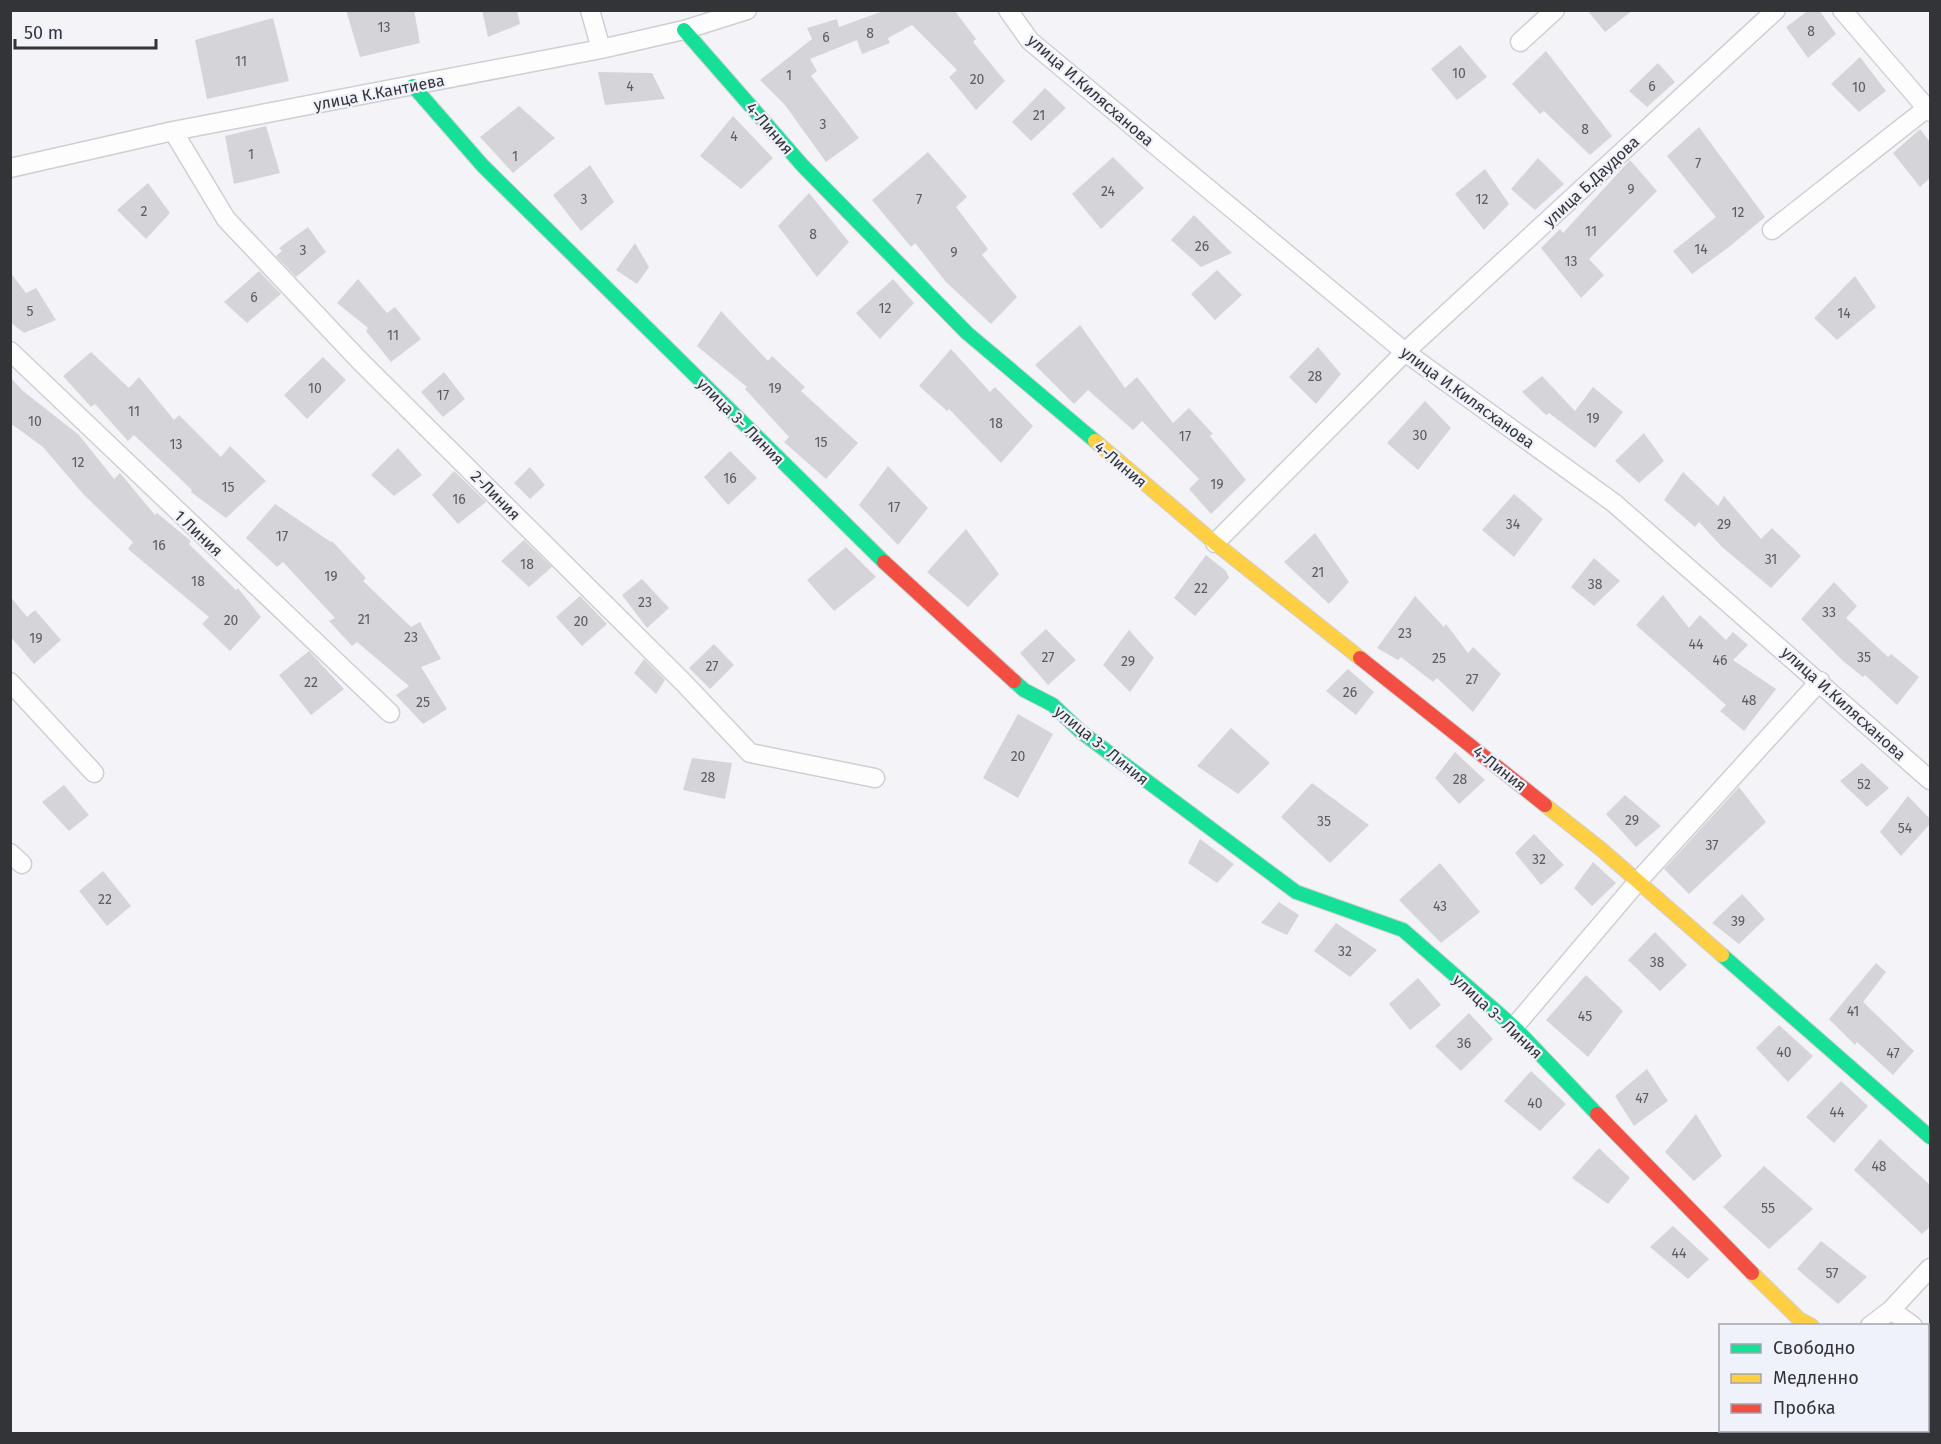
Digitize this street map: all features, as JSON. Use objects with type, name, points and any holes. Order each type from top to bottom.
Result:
[{"type":"street","points":[[590,10],[600,49]]},
{"type":"street","name":"улица К.Кантиева","points":[[10,168],[173,131],[600,49],[684,30],[747,10]]},
{"type":"street","name":"улица И.Килясханова","points":[[1008,10],[1030,41],[1405,352],[1614,503],[1820,681],[1930,780]]},
{"type":"street","points":[[1520,42],[1555,10]]},
{"type":"street","name":"улица Б.Даудова","points":[[1215,543],[1405,352],[1776,10]]},
{"type":"street","points":[[1772,230],[1929,110],[1842,10]]},
{"type":"street","name":"4-Линия","points":[[684,30],[803,166],[967,333],[1215,543],[1639,880],[1930,1137]]},
{"type":"street","name":"улица 3- Линия","points":[[413,86],[492,174],[849,529],[1024,690],[1053,705],[1082,732],[1296,892],[1403,930],[1514,1027],[1798,1319],[1808,1324]]},
{"type":"street","name":"2-Линия","points":[[173,131],[226,219],[359,360],[684,682],[750,753],[875,778]]},
{"type":"street","name":"1 Линия","points":[[10,351],[390,713]]},
{"type":"street","points":[[1514,1027],[1639,880],[1820,681]]},
{"type":"street","points":[[10,682],[94,773]]},
{"type":"street","points":[[1873,1324],[1891,1310],[1930,1269]]},
{"type":"street","points":[[1891,1310],[1910,1324]]},
{"type":"building","points":[[346,10],[414,10],[420,43],[360,57]]},
{"type":"building","points":[[482,10],[517,10],[520,24],[488,37]]},
{"type":"building","points":[[886,10],[954,10],[976,39],[973,42],[1005,81],[976,110],[949,77],[957,70],[912,25],[888,38],[890,43],[862,54],[857,40],[810,59],[817,71],[811,76],[859,138],[826,162],[785,105],[760,80],[812,39],[807,28],[837,19],[839,27]]},
{"type":"building","points":[[1587,10],[1633,10],[1605,32]]},
{"type":"building","points":[[1809,10],[1819,10],[1836,34],[1808,58],[1786,27]]},
{"type":"building","points":[[273,18],[289,81],[207,99],[195,40]]},
{"type":"building","points":[[1460,45],[1487,77],[1457,100],[1431,69]]},
{"type":"building","points":[[1546,51],[1612,136],[1590,155],[1544,111],[1540,114],[1512,84]]},
{"type":"building","points":[[1860,57],[1886,91],[1859,112],[1831,84]]},
{"type":"building","points":[[1658,63],[1675,82],[1647,107],[1629,91]]},
{"type":"building","points":[[598,72],[652,73],[665,99],[605,105]]},
{"type":"building","points":[[1045,88],[1066,108],[1031,141],[1012,122]]},
{"type":"building","points":[[519,106],[555,138],[513,173],[480,137]]},
{"type":"building","points":[[733,116],[773,158],[741,189],[700,156]]},
{"type":"building","points":[[266,126],[280,173],[234,184],[225,136]]},
{"type":"building","points":[[1699,127],[1765,217],[1692,274],[1673,251],[1716,217],[1667,156]]},
{"type":"building","points":[[1920,129],[1930,142],[1930,178],[1920,187],[1893,153]]},
{"type":"building","points":[[928,152],[967,197],[956,207],[988,249],[982,255],[1017,297],[991,324],[946,282],[915,243],[911,247],[872,200]]},
{"type":"building","points":[[1113,157],[1144,188],[1101,229],[1072,194]]},
{"type":"building","points":[[1538,158],[1564,184],[1535,210],[1511,189]]},
{"type":"building","points":[[1630,160],[1657,191],[1589,259],[1604,275],[1581,298],[1541,248],[1560,229],[1563,233]]},
{"type":"building","points":[[590,165],[614,202],[581,231],[553,195]]},
{"type":"building","points":[[1485,169],[1509,204],[1484,230],[1455,194]]},
{"type":"building","points":[[148,183],[170,213],[146,239],[117,210]]},
{"type":"building","points":[[809,193],[849,242],[817,277],[778,226]]},
{"type":"building","points":[[1194,215],[1232,253],[1201,267],[1171,240]]},
{"type":"building","points":[[308,227],[326,252],[296,277],[276,256],[282,251],[279,248]]},
{"type":"building","points":[[635,243],[649,267],[637,284],[616,270]]},
{"type":"building","points":[[1217,270],[1242,295],[1215,320],[1191,294]]},
{"type":"building","points":[[259,271],[281,294],[247,323],[224,302]]},
{"type":"building","points":[[10,272],[26,293],[36,288],[56,320],[24,333],[10,322]]},
{"type":"building","points":[[1855,276],[1876,307],[1837,340],[1814,318]]},
{"type":"building","points":[[358,279],[387,313],[395,307],[421,339],[391,362],[366,331],[368,328],[337,303]]},
{"type":"building","points":[[893,279],[914,303],[880,339],[856,313]]},
{"type":"building","points":[[721,311],[768,361],[772,356],[805,387],[801,391],[858,443],[826,479],[784,442],[789,437],[745,389],[747,387],[697,346]]},
{"type":"building","points":[[1080,325],[1125,388],[1137,377],[1173,423],[1189,408],[1213,434],[1210,436],[1246,480],[1211,514],[1189,489],[1199,479],[1142,421],[1133,430],[1088,390],[1074,404],[1035,365]]},
{"type":"building","points":[[1318,347],[1341,374],[1316,404],[1289,377]]},
{"type":"building","points":[[951,349],[990,392],[995,387],[1033,426],[1001,463],[949,409],[947,411],[919,386]]},
{"type":"building","points":[[91,352],[129,388],[139,377],[174,420],[179,415],[221,457],[230,446],[266,481],[226,518],[191,492],[192,490],[134,435],[128,441],[95,404],[91,407],[63,376]]},
{"type":"building","points":[[323,357],[346,380],[307,419],[284,395]]},
{"type":"building","points":[[444,372],[465,399],[443,417],[421,392]]},
{"type":"building","points":[[1542,376],[1575,411],[1593,387],[1623,412],[1595,448],[1549,413],[1546,415],[1522,392]]},
{"type":"building","points":[[10,377],[23,391],[79,435],[114,479],[120,473],[155,515],[157,513],[191,541],[189,544],[236,590],[238,588],[261,617],[230,651],[202,624],[209,617],[128,549],[133,542],[84,495],[43,447],[10,423]]},
{"type":"building","points":[[1425,401],[1451,428],[1418,470],[1387,443]]},
{"type":"building","points":[[1644,433],[1664,461],[1639,483],[1615,461]]},
{"type":"building","points":[[398,448],[422,475],[394,496],[371,475]]},
{"type":"building","points":[[730,451],[757,478],[728,505],[704,477]]},
{"type":"building","points":[[888,466],[928,508],[898,545],[859,505]]},
{"type":"building","points":[[530,467],[545,485],[530,499],[514,483]]},
{"type":"building","points":[[454,471],[486,502],[458,524],[432,495]]},
{"type":"building","points":[[1683,472],[1718,506],[1724,496],[1761,539],[1772,528],[1801,556],[1771,588],[1722,547],[1699,522],[1695,527],[1664,500]]},
{"type":"building","points":[[1514,494],[1543,519],[1514,557],[1482,530]]},
{"type":"building","points":[[275,504],[332,541],[366,578],[363,581],[411,627],[420,622],[441,659],[421,667],[447,709],[423,724],[396,695],[409,686],[357,642],[352,646],[329,621],[335,618],[283,562],[277,567],[246,538]]},
{"type":"building","points":[[966,529],[999,574],[968,607],[927,572]]},
{"type":"building","points":[[1315,533],[1349,582],[1329,604],[1284,562]]},
{"type":"building","points":[[524,540],[552,567],[529,587],[501,561]]},
{"type":"building","points":[[846,547],[876,577],[834,611],[807,580]]},
{"type":"building","points":[[1206,555],[1226,571],[1229,578],[1195,616],[1174,598]]},
{"type":"building","points":[[1594,558],[1620,581],[1594,606],[1571,587]]},
{"type":"building","points":[[642,579],[669,608],[647,628],[622,595]]},
{"type":"building","points":[[1834,582],[1857,606],[1846,618],[1888,657],[1891,654],[1919,677],[1897,705],[1865,675],[1863,677],[1843,661],[1801,619]]},
{"type":"building","points":[[1663,595],[1689,628],[1700,615],[1726,640],[1733,632],[1748,645],[1733,660],[1776,689],[1744,731],[1720,711],[1726,705],[1636,625]]},
{"type":"building","points":[[10,596],[27,617],[35,610],[61,640],[34,664],[10,636]]},
{"type":"building","points":[[580,596],[607,624],[582,646],[556,617]]},
{"type":"building","points":[[1415,596],[1444,627],[1446,624],[1468,653],[1473,647],[1501,674],[1473,712],[1437,678],[1433,682],[1401,657],[1398,660],[1377,648]]},
{"type":"building","points":[[1046,629],[1076,660],[1048,685],[1020,653]]},
{"type":"building","points":[[1129,630],[1154,658],[1130,692],[1103,665]]},
{"type":"building","points":[[714,644],[734,665],[710,689],[689,668]]},
{"type":"building","points":[[309,651],[344,689],[311,715],[279,675]]},
{"type":"building","points":[[644,659],[665,680],[656,694],[634,673]]},
{"type":"building","points":[[1348,669],[1374,692],[1356,715],[1326,691]]},
{"type":"building","points":[[1018,714],[1053,734],[1018,798],[983,778]]},
{"type":"building","points":[[1231,728],[1270,763],[1238,794],[1197,766]]},
{"type":"building","points":[[1455,752],[1485,780],[1459,804],[1435,778]]},
{"type":"building","points":[[692,758],[732,763],[725,799],[683,790]]},
{"type":"building","points":[[1862,763],[1889,788],[1867,807],[1840,781]]},
{"type":"building","points":[[1312,783],[1369,825],[1330,863],[1281,817]]},
{"type":"building","points":[[64,785],[89,815],[69,831],[42,802]]},
{"type":"building","points":[[1739,787],[1766,822],[1689,894],[1664,869]]},
{"type":"building","points":[[1625,795],[1661,826],[1636,847],[1606,814]]},
{"type":"building","points":[[1908,796],[1930,819],[1930,824],[1901,856],[1880,832]]},
{"type":"building","points":[[1534,834],[1564,865],[1541,885],[1515,853]]},
{"type":"building","points":[[1200,839],[1234,864],[1217,883],[1188,863]]},
{"type":"building","points":[[1593,862],[1616,883],[1592,906],[1574,888]]},
{"type":"building","points":[[1440,863],[1480,912],[1441,943],[1399,900]]},
{"type":"building","points":[[103,871],[131,906],[107,926],[79,891]]},
{"type":"building","points":[[1742,894],[1765,919],[1739,944],[1712,923]]},
{"type":"building","points":[[1279,902],[1299,915],[1287,935],[1261,923]]},
{"type":"building","points":[[1336,923],[1377,950],[1350,977],[1314,951]]},
{"type":"building","points":[[1655,932],[1687,965],[1660,991],[1628,960]]},
{"type":"building","points":[[1876,963],[1886,972],[1863,1002],[1914,1051],[1893,1075],[1857,1042],[1855,1045],[1829,1019]]},
{"type":"building","points":[[1586,975],[1623,1011],[1588,1057],[1546,1020]]},
{"type":"building","points":[[1418,978],[1441,1005],[1410,1030],[1389,1004]]},
{"type":"building","points":[[1469,1013],[1493,1039],[1461,1071],[1435,1046]]},
{"type":"building","points":[[1779,1025],[1813,1056],[1788,1082],[1756,1048]]},
{"type":"building","points":[[1647,1069],[1668,1101],[1634,1126],[1615,1096]]},
{"type":"building","points":[[1531,1071],[1566,1104],[1540,1131],[1504,1101]]},
{"type":"building","points":[[1841,1081],[1868,1106],[1834,1143],[1806,1117]]},
{"type":"building","points":[[1696,1114],[1722,1156],[1694,1181],[1665,1152]]},
{"type":"building","points":[[1880,1139],[1930,1185],[1930,1227],[1922,1234],[1854,1170]]},
{"type":"building","points":[[1599,1148],[1630,1178],[1608,1204],[1572,1178]]},
{"type":"building","points":[[1764,1166],[1813,1209],[1769,1249],[1723,1207]]},
{"type":"building","points":[[1673,1226],[1709,1259],[1688,1279],[1650,1247]]},
{"type":"building","points":[[1821,1241],[1867,1277],[1838,1304],[1797,1269]]},
{"type":"traffic: fast","points":[[684,30],[803,166],[967,333],[1095,441]]},
{"type":"traffic: fast","points":[[413,86],[483,166],[884,562]]},
{"type":"traffic: fast","points":[[1014,681],[1024,690],[1053,705],[1081,732],[1296,892],[1403,930],[1514,1027],[1597,1114]]},
{"type":"traffic: fast","points":[[1722,955],[1930,1137]]},
{"type":"traffic: slow","points":[[1095,441],[1215,543],[1360,658]]},
{"type":"traffic: slow","points":[[1545,805],[1602,850],[1722,955]]},
{"type":"traffic: slow","points":[[1752,1273],[1799,1319],[1808,1324]]},
{"type":"traffic: jam","points":[[884,562],[1014,681]]},
{"type":"traffic: jam","points":[[1360,658],[1545,805]]},
{"type":"traffic: jam","points":[[1597,1114],[1752,1273]]}]
